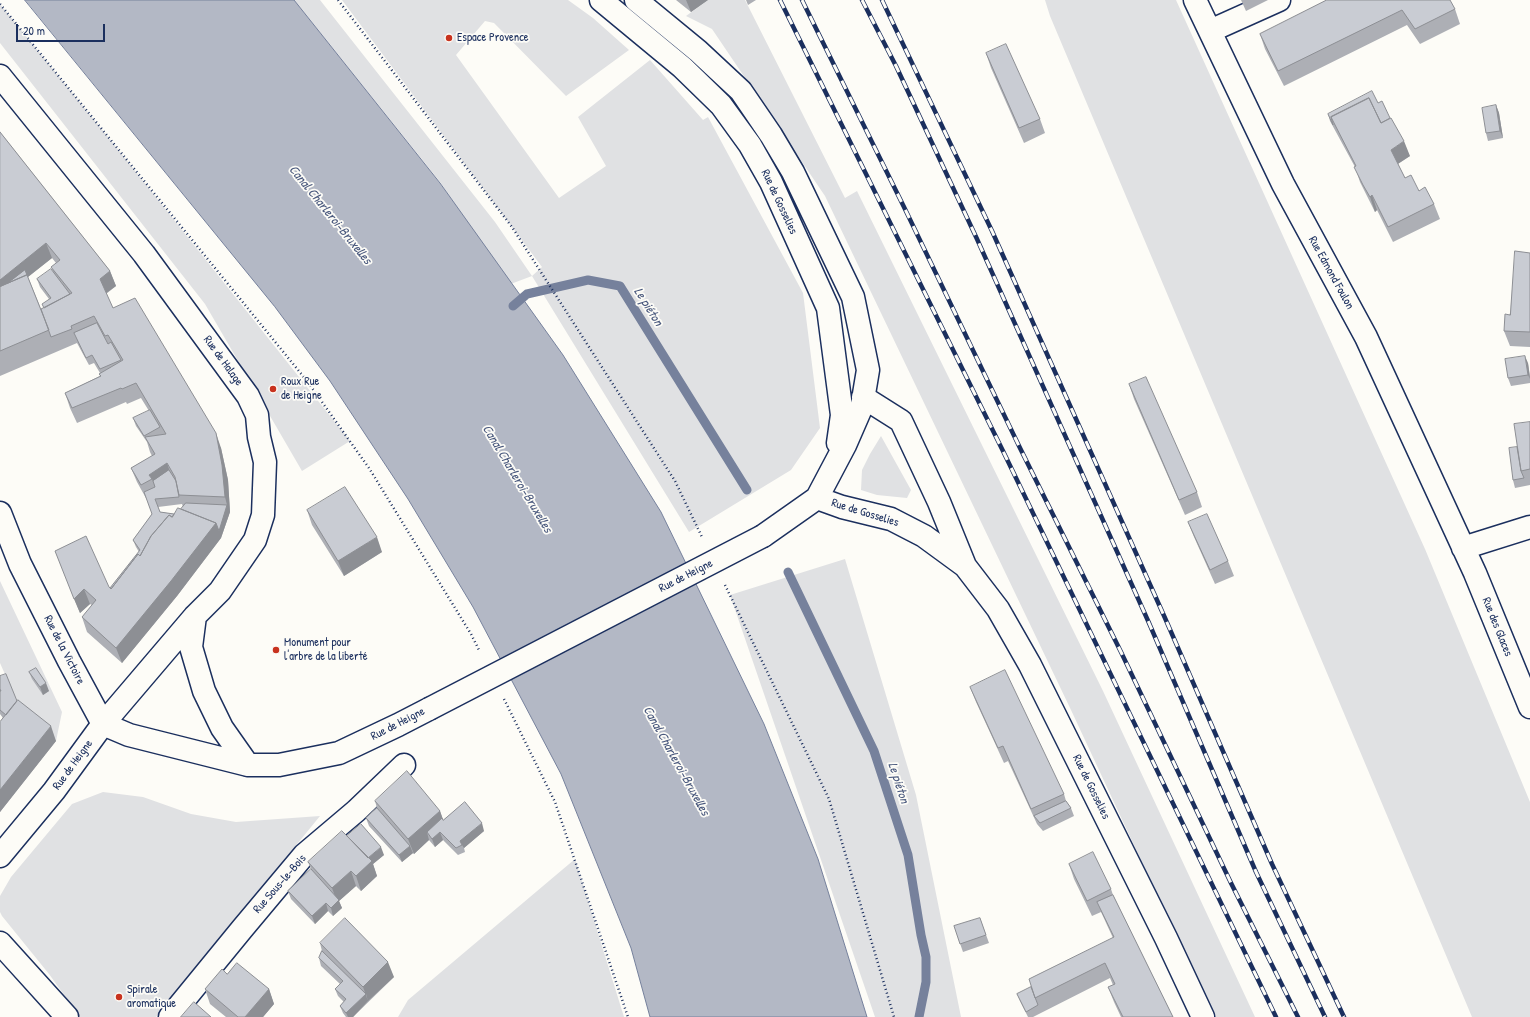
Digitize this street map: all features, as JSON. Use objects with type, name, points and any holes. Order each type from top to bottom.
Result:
[{"type":"street","name":"Rue de Gosselies","points":[[601,0],[682,67],[721,105],[750,145],[771,182],[828,308],[842,415],[836,462]]},
{"type":"street","name":"Rue de Gosselies","points":[[636,0],[698,51],[741,91],[771,135],[793,172],[853,297],[868,370],[863,401],[836,462],[817,498],[842,507],[891,519],[924,536],[965,566],[998,608],[1030,665],[1203,1017]]},
{"type":"street","name":"Rue Edmond Foulon","points":[[1195,0],[1283,184],[1366,337],[1463,548]]},
{"type":"street","points":[[1210,31],[1279,0]]},
{"type":"street","name":"Rue de Halage","points":[[0,76],[144,254],[248,396],[257,415],[259,437],[266,462],[263,515],[255,540],[220,591],[195,616],[103,724]]},
{"type":"street","name":"Rue de Gosselies","points":[[863,401],[901,421],[939,502],[965,566]]},
{"type":"street","name":"Rue de Heigne","points":[[0,856],[58,786],[103,724],[128,735],[248,765],[279,765],[339,753],[398,726],[763,536],[817,498]]},
{"type":"street","name":"Rue de la Victoire","points":[[0,513],[20,564],[69,662],[103,724]]},
{"type":"street","points":[[1463,548],[1530,526]]},
{"type":"street","name":"Rue des Glaces","points":[[1463,548],[1530,707]]},
{"type":"street","points":[[195,616],[191,647],[204,691],[222,728],[248,765]]},
{"type":"street","name":"Rue Sous-le-Bois","points":[[170,1017],[242,928],[304,855],[356,811],[404,765]]},
{"type":"street","points":[[0,943],[67,1017]]},
{"type":"path","points":[[338,0],[512,228],[675,481],[703,538]]},
{"type":"path","points":[[0,4],[307,381],[370,468],[471,634],[482,656]]},
{"type":"path","points":[[723,581],[829,800],[894,1017]]},
{"type":"path","points":[[503,698],[556,802],[628,1017]]},
{"type":"shaded area","points":[[294,0],[320,0],[495,222],[532,276],[508,285],[440,182]]},
{"type":"shaded area","points":[[342,0],[568,0],[593,18],[629,50],[566,96],[494,23],[485,21],[456,55],[559,198],[606,166],[578,117],[650,60],[703,120],[708,117],[803,293],[820,428],[791,470],[689,532],[532,276],[542,267]]},
{"type":"shaded area","points":[[708,0],[745,0],[845,198],[857,191],[1103,691],[1255,1017],[1214,1017],[1071,710],[825,196],[712,29],[686,16]]},
{"type":"shaded area","points":[[1045,0],[1176,0],[1425,549],[1530,802],[1530,1017],[1472,1017],[1050,16]]},
{"type":"shaded area","points":[[0,4],[350,441],[302,471],[205,304],[0,43]]},
{"type":"shaded area","points":[[881,436],[911,490],[907,498],[877,495],[861,490],[862,470]]},
{"type":"shaded area","points":[[845,559],[916,795],[961,1017],[875,1017],[730,595]]},
{"type":"shaded area","points":[[0,581],[62,712],[56,741],[23,715],[0,663]]},
{"type":"shaded area","points":[[103,792],[143,797],[191,814],[236,822],[320,816],[156,1017],[80,1017],[49,974],[0,912],[0,896],[11,877],[72,804]]},
{"type":"shaded area","points":[[575,859],[624,1017],[398,1017],[408,1000]]},
{"type":"water","name":"Canal Charleroi-Bruxelles","points":[[25,0],[294,0],[440,183],[563,355],[661,512],[764,724],[818,859],[867,1017],[650,1017],[631,948],[561,774],[473,607],[408,499],[330,381],[275,307]]},
{"type":"building","points":[[1327,0],[1450,0],[1455,9],[1415,29],[1402,10],[1278,71],[1260,34]]},
{"type":"building","points":[[1006,44],[1040,119],[1019,128],[986,53]]},
{"type":"building","points":[[1372,91],[1378,103],[1382,101],[1390,118],[1381,123],[1369,98],[1331,117],[1333,125],[1328,114]]},
{"type":"building","points":[[1369,98],[1381,123],[1391,118],[1404,141],[1391,150],[1405,178],[1411,175],[1419,191],[1425,187],[1434,204],[1388,227],[1372,195],[1370,197],[1363,185],[1354,167],[1356,166],[1331,117]]},
{"type":"building","points":[[1496,105],[1500,131],[1486,133],[1482,108]]},
{"type":"building","points":[[0,132],[110,271],[100,279],[113,308],[135,298],[216,433],[222,465],[225,497],[179,495],[175,477],[167,463],[149,475],[152,479],[141,485],[131,468],[155,454],[145,437],[166,434],[136,383],[72,408],[65,393],[101,376],[99,374],[123,360],[108,335],[105,336],[94,316],[71,326],[72,329],[51,337],[41,309],[72,293],[51,267],[60,260],[46,243],[0,280]]},
{"type":"building","points":[[1515,251],[1530,253],[1530,332],[1504,331],[1505,314],[1510,315]]},
{"type":"building","points":[[51,269],[70,294],[44,308],[42,304],[51,298],[37,279]]},
{"type":"building","points":[[25,270],[27,275],[8,283]]},
{"type":"building","points":[[27,275],[49,330],[0,351],[0,287]]},
{"type":"building","points":[[97,323],[108,344],[111,342],[121,360],[100,369],[92,355],[86,358],[74,333]]},
{"type":"building","points":[[1525,356],[1528,375],[1508,378],[1505,359]]},
{"type":"building","points":[[1146,377],[1197,492],[1179,500],[1129,384]]},
{"type":"building","points":[[150,410],[160,427],[144,436],[133,418]]},
{"type":"building","points":[[1530,422],[1530,469],[1521,471],[1514,424]]},
{"type":"building","points":[[1517,447],[1521,471],[1524,478],[1513,480],[1509,448]]},
{"type":"building","points":[[169,470],[176,481],[179,497],[155,499],[160,512],[174,514],[172,517],[169,515],[151,536],[140,556],[138,554],[111,589],[110,588],[140,550],[133,540],[152,514],[144,492],[155,487],[153,481]]},
{"type":"building","points":[[345,487],[377,537],[338,561],[307,510]]},
{"type":"building","points":[[186,503],[227,505],[219,531],[216,523],[181,509]]},
{"type":"building","points":[[178,508],[216,523],[116,648],[82,617],[96,600],[84,589],[74,599],[55,551],[86,536],[111,589],[138,554],[140,556],[151,536],[169,515],[172,517]]},
{"type":"building","points":[[1207,514],[1228,561],[1210,570],[1188,522]]},
{"type":"building","points":[[36,668],[46,683],[40,687],[29,672]]},
{"type":"building","points":[[1005,670],[1064,794],[1031,809],[1003,746],[998,748],[970,687]]},
{"type":"building","points":[[6,674],[17,701],[6,715],[0,710],[0,676]]},
{"type":"building","points":[[18,700],[51,726],[0,790],[0,722]]},
{"type":"building","points":[[407,771],[440,811],[408,839],[375,801]]},
{"type":"building","points":[[1066,801],[1071,808],[1040,823],[1034,816]]},
{"type":"building","points":[[465,802],[482,823],[460,841],[462,845],[456,848],[440,832],[432,839],[427,832],[442,818],[443,820]]},
{"type":"building","points":[[377,808],[410,846],[399,855],[366,818]]},
{"type":"building","points":[[361,824],[381,847],[368,858],[347,836]]},
{"type":"building","points":[[342,831],[372,861],[356,876],[351,871],[332,888],[308,862]]},
{"type":"building","points":[[1093,852],[1111,889],[1087,901],[1069,864]]},
{"type":"building","points":[[311,869],[339,900],[331,908],[326,903],[312,916],[288,891]]},
{"type":"building","points":[[1113,895],[1173,1017],[1123,1017],[1108,987],[1115,984],[1105,963],[1035,998],[1029,979],[1114,937],[1097,902]]},
{"type":"building","points":[[345,918],[388,962],[363,987],[320,943]]},
{"type":"building","points":[[980,918],[986,935],[960,944],[954,926]]},
{"type":"building","points":[[322,951],[366,994],[346,1013],[340,1006],[346,999],[335,989],[343,981],[319,958]]},
{"type":"building","points":[[237,963],[269,989],[245,1017],[238,1017],[205,989],[222,969],[227,974]]},
{"type":"building","points":[[1031,987],[1038,1005],[1026,1012],[1017,994]]},
{"type":"building","points":[[194,1002],[211,1017],[181,1017]]},
{"type":"waterway","name":"Le piéton","points":[[513,306],[527,294],[588,280],[620,286],[747,490]]},
{"type":"waterway","name":"Le piéton","points":[[788,572],[874,751],[908,855],[926,957],[926,982],[919,1017]]},
{"type":"railway","points":[[780,0],[1003,451],[1276,1017]]},
{"type":"railway","points":[[802,0],[1121,652],[1231,883],[1298,1017]]},
{"type":"railway","points":[[862,0],[896,66],[977,239],[1149,623],[1256,872],[1325,1017]]},
{"type":"railway","points":[[882,0],[992,231],[1165,618],[1272,864],[1344,1017]]},
{"type":"place","name":"Espace Provence","points":[[449,38]]},
{"type":"place","name":"Roux Rue de Heigne","points":[[273,389]]},
{"type":"place","name":"Monument pour l'arbre de la liberté","points":[[276,650]]},
{"type":"place","name":"Spirale aromatique","points":[[119,997]]}]
